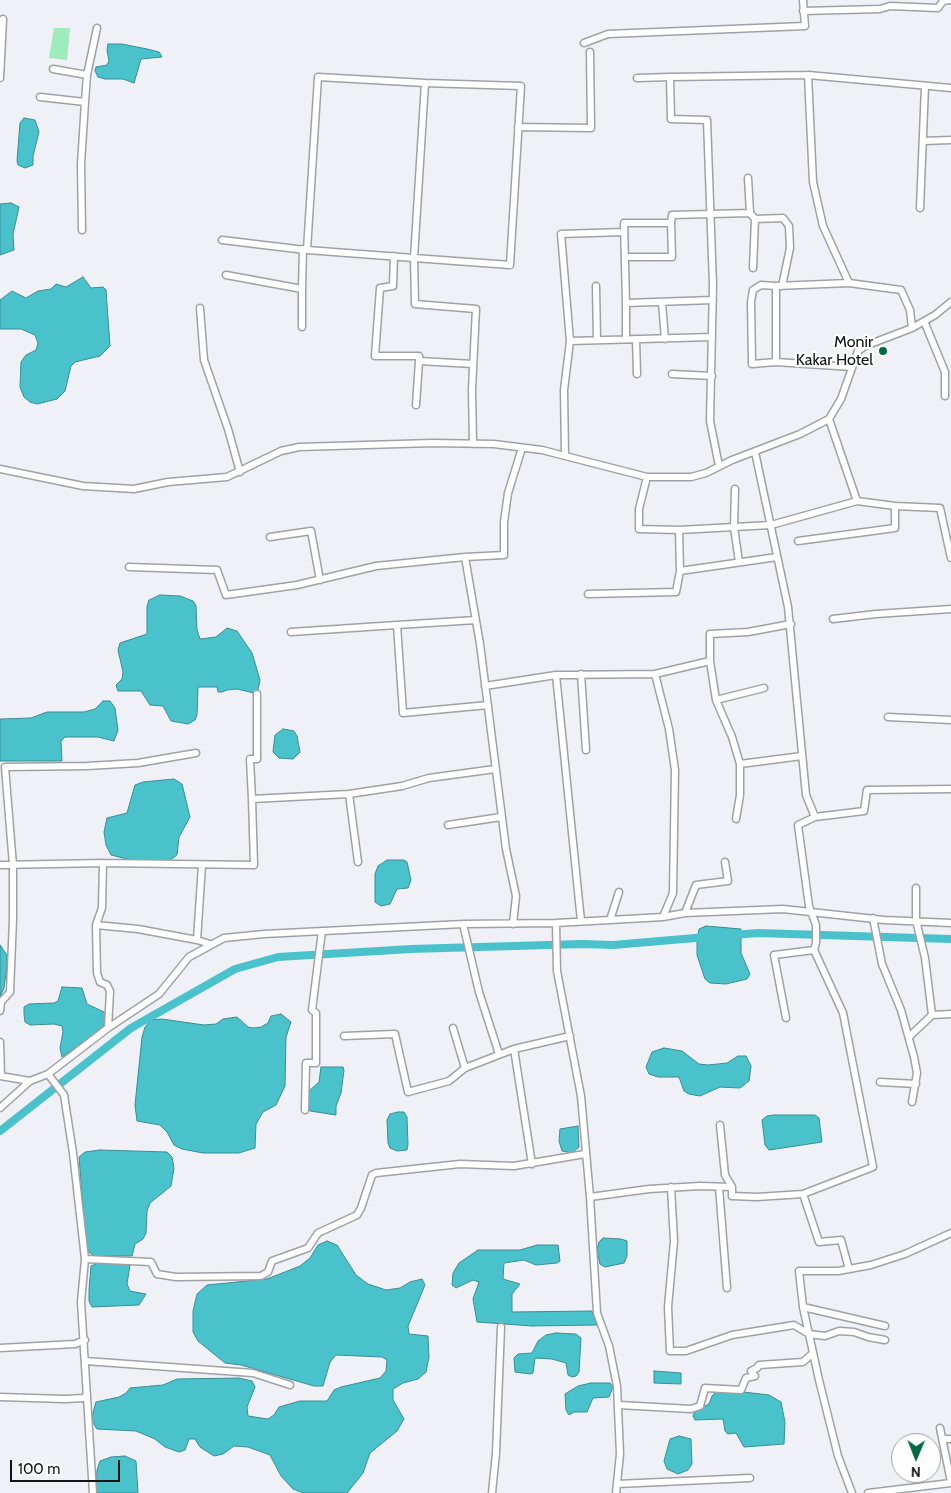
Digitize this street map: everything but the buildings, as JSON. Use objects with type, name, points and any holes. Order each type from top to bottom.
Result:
[{"type":"street","points":[[584,43],[608,34],[805,26],[803,0]]},
{"type":"street","points":[[803,12],[870,9],[890,6],[938,8],[943,1],[951,0]]},
{"type":"street","points":[[0,78],[3,20]]},
{"type":"street","points":[[82,230],[81,164],[87,75],[97,28]]},
{"type":"street","points":[[518,127],[591,128],[590,52]]},
{"type":"street","points":[[53,70],[87,75]]},
{"type":"street","points":[[808,75],[813,182],[823,226],[849,283]]},
{"type":"street","points":[[637,78],[808,75],[951,88]]},
{"type":"street","points":[[222,240],[305,250],[510,265],[521,86],[426,83],[318,76],[305,250],[302,289],[302,327]]},
{"type":"street","points":[[670,77],[671,119],[706,120],[712,300],[710,421],[719,466]]},
{"type":"street","points":[[426,83],[414,258],[415,304],[476,309],[473,364],[473,444]]},
{"type":"street","points":[[920,208],[925,86]]},
{"type":"street","points":[[40,96],[85,102]]},
{"type":"street","points":[[923,140],[951,140]]},
{"type":"street","points":[[748,178],[752,216],[753,268]]},
{"type":"street","points":[[625,257],[672,257],[672,215],[710,213],[784,218],[789,226],[790,248],[779,286],[776,362]]},
{"type":"street","points":[[626,339],[624,223],[671,223]]},
{"type":"street","points":[[565,454],[564,390],[570,341],[561,234],[624,232]]},
{"type":"street","points":[[394,256],[394,286],[380,288],[375,356],[419,356],[416,405]]},
{"type":"street","points":[[226,275],[302,289]]},
{"type":"street","points":[[852,367],[776,362],[752,364],[750,319],[753,290],[761,285],[849,283],[901,290],[910,310],[912,328]]},
{"type":"street","points":[[596,286],[597,340]]},
{"type":"street","points":[[626,303],[712,300]]},
{"type":"street","points":[[0,469],[83,486],[117,490],[134,489],[168,482],[212,480],[240,472],[281,451],[306,446],[473,444],[565,454],[647,477],[690,477],[706,473],[800,434],[829,418],[841,399],[858,352],[865,346],[912,328],[935,315],[951,302]]},
{"type":"street","points":[[662,303],[665,339]]},
{"type":"street","points":[[200,308],[204,360],[228,429],[240,472]]},
{"type":"street","points":[[924,321],[945,372],[945,396]]},
{"type":"street","points":[[570,341],[712,337]]},
{"type":"street","points":[[636,339],[637,374]]},
{"type":"street","points":[[419,361],[473,364]]},
{"type":"street","points":[[672,374],[712,376]]},
{"type":"street","points":[[829,418],[857,501]]},
{"type":"street","points":[[129,567],[217,570],[226,595],[320,580],[376,566],[504,555],[504,522],[508,493],[522,448]]},
{"type":"street","points":[[755,452],[791,624],[806,795],[815,817]]},
{"type":"street","points":[[647,477],[639,509],[639,530],[734,528],[771,525],[857,501],[895,506],[940,508],[951,559]]},
{"type":"street","points":[[736,490],[734,528],[739,562]]},
{"type":"street","points":[[798,541],[896,528],[895,506]]},
{"type":"street","points":[[588,594],[676,592],[680,571],[679,530]]},
{"type":"street","points":[[270,537],[311,532],[320,580]]},
{"type":"street","points":[[465,557],[488,705],[501,817],[516,896],[513,924]]},
{"type":"street","points":[[680,571],[777,557]]},
{"type":"street","points":[[833,619],[876,614],[951,610]]},
{"type":"street","points":[[291,632],[476,620]]},
{"type":"street","points":[[736,819],[740,795],[740,764],[732,737],[716,700],[710,661],[710,634],[748,632],[791,624]]},
{"type":"street","points":[[397,625],[404,713],[488,705]]},
{"type":"street","points":[[485,686],[556,675],[655,674],[710,661]]},
{"type":"street","points":[[581,674],[586,750]]},
{"type":"street","points":[[655,674],[673,750],[675,770],[673,893],[663,916]]},
{"type":"street","points":[[556,675],[581,921]]},
{"type":"street","points":[[716,700],[764,688]]},
{"type":"street","points":[[0,865],[104,863],[254,865],[250,759],[257,759],[257,694]]},
{"type":"street","points":[[888,717],[951,720]]},
{"type":"street","points":[[0,1011],[1,1002],[10,992],[13,865],[5,768],[138,763],[196,753]]},
{"type":"street","points":[[740,764],[802,756]]},
{"type":"street","points":[[252,800],[350,794],[402,786],[429,778],[495,769]]},
{"type":"street","points":[[720,1125],[725,1175],[732,1187],[732,1196],[757,1197],[803,1194],[873,1166],[843,1013],[815,946],[816,924],[809,906],[798,825],[815,817],[864,811],[867,790],[951,789]]},
{"type":"street","points":[[350,794],[358,862]]},
{"type":"street","points":[[448,825],[501,817]]},
{"type":"street","points":[[685,913],[696,885],[728,881],[725,862]]},
{"type":"street","points":[[104,863],[102,908],[96,925],[96,973],[100,982],[107,985],[110,991],[108,1028]]},
{"type":"street","points":[[197,940],[202,865]]},
{"type":"street","points":[[916,888],[917,924],[932,1015]]},
{"type":"street","points":[[610,920],[619,892]]},
{"type":"street","points":[[0,1108],[30,1082],[50,1076],[108,1028],[159,994],[190,957],[210,944],[237,936],[463,924],[556,923],[685,913],[783,909],[917,924],[951,923]]},
{"type":"street","points":[[873,918],[882,964],[910,1036],[917,1073],[912,1102]]},
{"type":"street","points":[[556,923],[556,971],[580,1096],[590,1197],[597,1313],[609,1346],[618,1405],[620,1454],[616,1493]]},
{"type":"street","points":[[463,924],[472,963],[499,1054]]},
{"type":"street","points":[[96,925],[138,929],[210,944]]},
{"type":"street","points":[[305,1110],[306,1063],[316,1063],[316,1013],[312,1010],[322,931]]},
{"type":"street","points":[[786,1018],[774,955],[815,946]]},
{"type":"street","points":[[910,1036],[932,1015],[951,1014]]},
{"type":"street","points":[[454,1028],[466,1068]]},
{"type":"street","points":[[344,1036],[395,1034],[408,1092],[449,1081],[466,1068],[499,1054],[570,1036]]},
{"type":"street","points":[[0,1042],[1,1076],[30,1082]]},
{"type":"street","points":[[514,1049],[532,1164]]},
{"type":"street","points":[[50,1076],[64,1095],[73,1153],[85,1259],[81,1302],[85,1340],[93,1493]]},
{"type":"street","points":[[880,1082],[916,1084]]},
{"type":"street","points":[[85,1259],[151,1262],[157,1274],[176,1277],[261,1276],[268,1272],[272,1261],[308,1248],[318,1233],[357,1215],[362,1208],[372,1176],[376,1174],[460,1164],[495,1166],[532,1164],[585,1154]]},
{"type":"street","points":[[590,1197],[671,1187],[732,1187]]},
{"type":"street","points":[[671,1187],[674,1241],[668,1306],[670,1351],[686,1351],[732,1335],[794,1325],[809,1334],[825,1336],[839,1331],[854,1332],[868,1338],[885,1340]]},
{"type":"street","points":[[719,1187],[727,1288]]},
{"type":"street","points":[[803,1194],[819,1242],[842,1240],[849,1269]]},
{"type":"street","points":[[852,1493],[838,1456],[813,1353],[803,1307],[799,1271],[849,1269],[905,1254],[951,1234]]},
{"type":"street","points":[[803,1307],[885,1326]]},
{"type":"street","points":[[492,1493],[496,1453],[501,1327]]},
{"type":"street","points":[[0,1348],[67,1345],[85,1340]]},
{"type":"street","points":[[618,1405],[691,1409],[700,1406],[704,1388],[741,1390],[746,1378],[755,1376],[751,1371],[759,1365],[799,1362],[813,1353]]},
{"type":"street","points":[[86,1361],[253,1373],[290,1384]]},
{"type":"street","points":[[0,1396],[65,1399],[84,1398],[87,1394]]},
{"type":"street","points":[[868,1493],[951,1482],[940,1428]]},
{"type":"street","points":[[942,1439],[951,1439]]},
{"type":"street","points":[[617,1484],[750,1478]]},
{"type":"green space","points":[[54,28],[70,28],[67,60],[49,58]]},
{"type":"water","points":[[108,44],[122,44],[147,49],[159,52],[162,57],[141,59],[134,83],[123,79],[105,79],[98,77],[95,71],[96,67],[107,65],[109,61]]},
{"type":"water","points":[[24,118],[35,120],[39,132],[33,156],[33,165],[25,168],[18,165],[17,161],[20,123]]},
{"type":"water","points":[[11,203],[19,207],[13,234],[14,250],[0,255],[0,204]]},
{"type":"water","points":[[83,277],[91,288],[103,287],[106,290],[110,346],[100,356],[75,362],[71,366],[65,391],[57,399],[37,404],[30,402],[24,397],[20,387],[21,362],[26,355],[36,350],[38,343],[35,335],[21,329],[0,329],[0,300],[12,291],[26,298],[38,291],[51,289],[56,284],[66,287]]},
{"type":"water","points":[[160,595],[180,596],[193,601],[196,606],[197,630],[200,639],[216,637],[227,628],[237,631],[252,653],[260,680],[258,690],[254,693],[237,689],[218,692],[217,687],[198,687],[197,715],[195,720],[188,724],[171,721],[163,706],[150,705],[141,691],[118,691],[116,685],[122,679],[123,672],[118,650],[120,643],[147,634],[147,606],[149,600]]},
{"type":"water","points":[[103,701],[110,701],[115,708],[118,730],[114,741],[98,737],[65,737],[61,741],[62,761],[0,761],[0,719],[31,718],[47,712],[84,712],[95,709]]},
{"type":"water","points":[[283,729],[294,731],[297,736],[300,752],[293,759],[279,758],[273,752],[275,735]]},
{"type":"water","points":[[174,779],[182,784],[190,817],[179,837],[177,855],[170,860],[152,861],[131,860],[111,855],[106,845],[104,832],[107,818],[127,813],[135,785],[143,782]]},
{"type":"water","points":[[387,860],[404,860],[407,862],[411,880],[408,888],[397,889],[390,904],[381,906],[375,902],[375,874],[378,866]]},
{"type":"water","points":[[706,926],[741,929],[741,953],[750,974],[747,979],[726,984],[710,983],[705,979],[697,955],[697,939],[699,929]]},
{"type":"water","points":[[0,945],[7,955],[7,966],[4,988],[0,997]]},
{"type":"water","points":[[62,987],[82,988],[87,1004],[104,1012],[106,1016],[103,1029],[62,1057],[60,1048],[63,1032],[62,1026],[54,1024],[30,1025],[25,1022],[24,1007],[29,1004],[54,1003],[58,1001]]},
{"type":"water","points":[[281,1014],[291,1022],[286,1037],[285,1086],[276,1105],[263,1112],[256,1124],[255,1148],[239,1153],[203,1153],[182,1149],[174,1145],[167,1132],[160,1125],[137,1121],[135,1105],[142,1037],[145,1027],[151,1020],[162,1019],[204,1025],[216,1024],[223,1019],[237,1017],[248,1027],[254,1028],[268,1023],[271,1016]]},
{"type":"water","points":[[664,1048],[682,1051],[699,1064],[708,1065],[727,1063],[738,1056],[746,1056],[751,1066],[749,1081],[740,1088],[720,1087],[700,1096],[689,1094],[684,1091],[679,1077],[658,1077],[649,1074],[646,1067],[652,1052]]},
{"type":"water","points":[[321,1067],[343,1067],[344,1070],[341,1093],[336,1106],[336,1115],[310,1111],[307,1105],[309,1091],[319,1082]]},
{"type":"water","points":[[404,1112],[407,1117],[407,1150],[397,1151],[390,1148],[388,1143],[387,1120],[390,1114]]},
{"type":"water","points":[[815,1115],[819,1118],[822,1142],[769,1150],[765,1145],[762,1120],[767,1116]]},
{"type":"water","points":[[578,1126],[579,1147],[572,1153],[562,1151],[559,1141],[560,1129]]},
{"type":"water","points":[[100,1150],[167,1152],[172,1157],[174,1168],[171,1186],[150,1203],[147,1211],[146,1233],[143,1239],[135,1244],[132,1256],[94,1256],[89,1252],[86,1245],[79,1157],[85,1152]]},
{"type":"water","points":[[603,1238],[627,1241],[627,1256],[624,1263],[605,1267],[600,1264],[597,1250],[599,1242]]},
{"type":"water","points":[[327,1241],[337,1245],[356,1275],[368,1284],[386,1290],[400,1288],[410,1282],[422,1279],[425,1285],[408,1326],[409,1334],[428,1336],[429,1357],[426,1372],[418,1379],[403,1383],[393,1389],[393,1400],[404,1419],[397,1431],[370,1453],[363,1473],[347,1493],[303,1493],[293,1489],[281,1476],[270,1455],[248,1447],[234,1446],[223,1454],[214,1456],[200,1447],[195,1439],[189,1439],[185,1450],[179,1452],[165,1447],[155,1439],[136,1431],[97,1429],[91,1420],[96,1402],[119,1397],[130,1388],[163,1385],[177,1379],[239,1378],[252,1381],[255,1387],[247,1407],[248,1416],[268,1419],[274,1415],[279,1407],[300,1401],[327,1401],[334,1390],[380,1378],[386,1371],[387,1360],[382,1357],[336,1355],[330,1362],[323,1386],[314,1386],[241,1365],[225,1363],[198,1341],[193,1332],[193,1311],[197,1294],[207,1285],[267,1279],[300,1266],[310,1258],[318,1245]]},
{"type":"water","points":[[537,1245],[558,1245],[560,1261],[536,1265],[524,1260],[504,1263],[503,1279],[520,1284],[512,1294],[512,1312],[592,1311],[597,1325],[532,1326],[477,1322],[473,1299],[479,1282],[473,1280],[456,1288],[452,1285],[453,1273],[459,1263],[478,1250],[520,1250]]},
{"type":"water","points":[[99,1263],[130,1265],[127,1284],[130,1291],[146,1294],[139,1305],[92,1307],[89,1301],[91,1266]]},
{"type":"water","points":[[556,1333],[576,1334],[581,1338],[579,1372],[576,1376],[568,1375],[566,1363],[552,1359],[535,1358],[533,1373],[515,1372],[514,1358],[518,1354],[532,1353],[538,1341],[546,1335]]},
{"type":"water","points":[[654,1371],[681,1373],[681,1384],[654,1383]]},
{"type":"water","points":[[591,1383],[610,1383],[613,1387],[609,1397],[593,1398],[587,1412],[574,1412],[569,1415],[566,1410],[565,1394],[578,1386]]},
{"type":"water","points":[[735,1391],[769,1395],[781,1402],[785,1422],[784,1444],[744,1447],[736,1433],[728,1434],[725,1431],[723,1419],[695,1420],[693,1416],[695,1411],[709,1404],[716,1392]]},
{"type":"water","points":[[679,1436],[691,1439],[692,1464],[688,1470],[678,1474],[667,1469],[664,1461],[670,1439]]},
{"type":"water","points":[[125,1456],[136,1461],[138,1493],[96,1493],[97,1470],[100,1461],[111,1457]]},
{"type":"waterway","points":[[733,935],[758,933],[951,939]]},
{"type":"waterway","points":[[0,1131],[131,1028],[235,969],[278,957],[411,949],[582,944],[613,945],[707,937]]},
{"type":"place","name":"Monir Kakar Hotel","points":[[883,351]]}]
